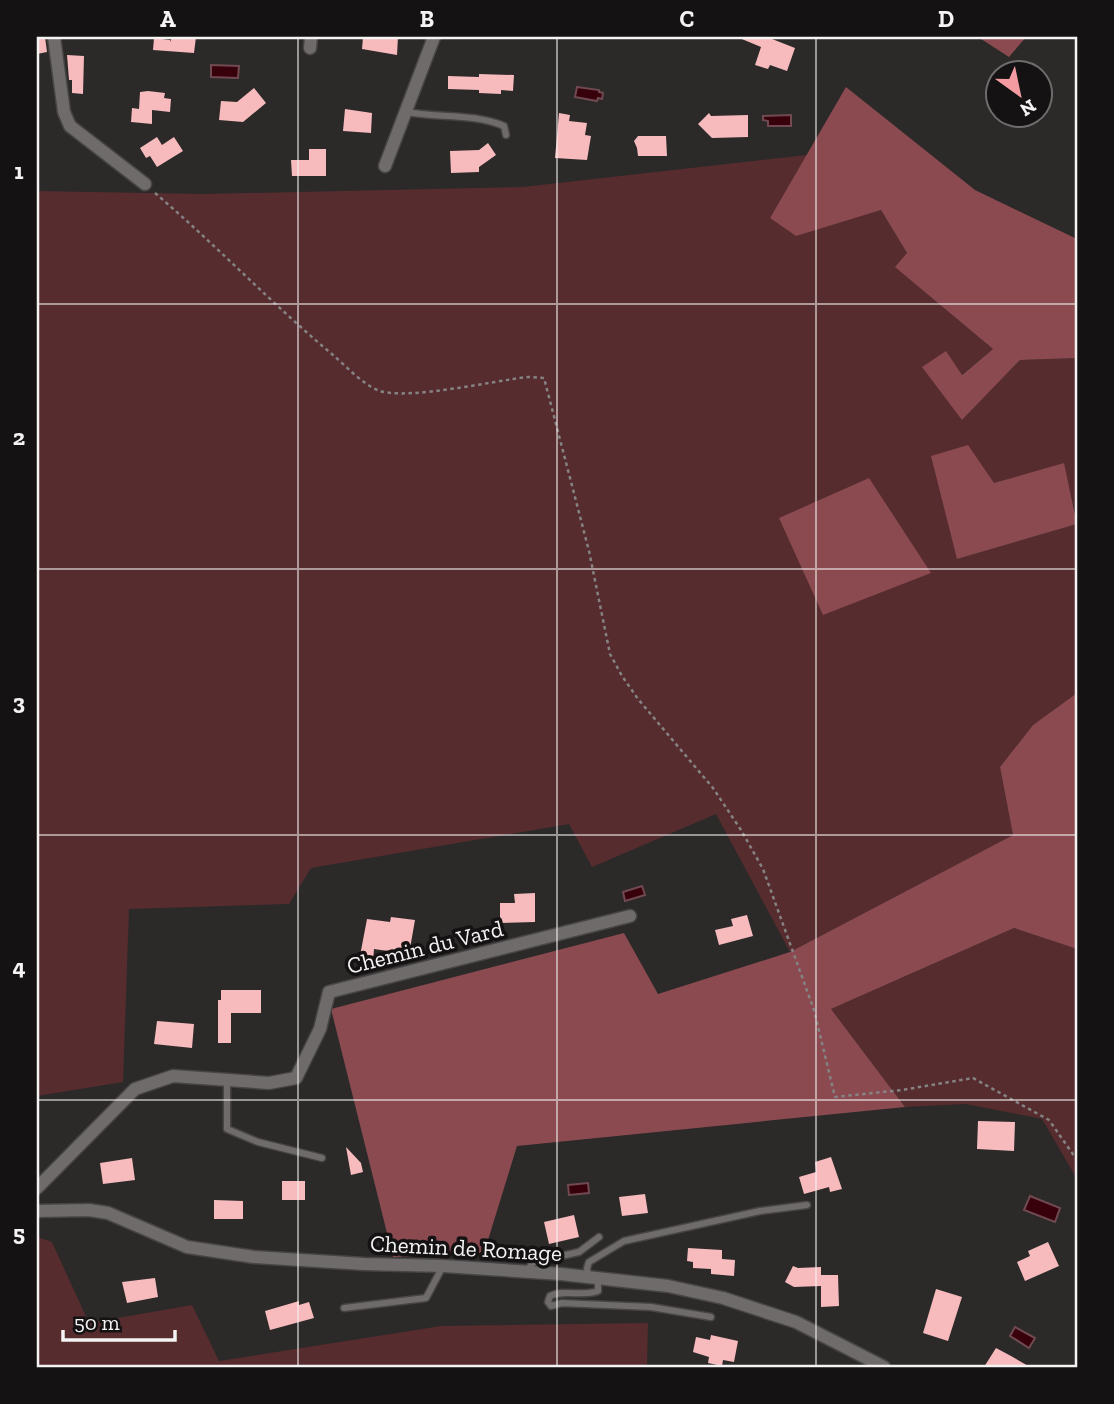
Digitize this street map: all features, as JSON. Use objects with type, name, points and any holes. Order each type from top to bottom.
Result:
[{"type":"street","points":[[54,37],[64,112],[70,126],[145,184]]},
{"type":"street","points":[[386,166],[434,37]]},
{"type":"street","name":"Chemin du Vard","points":[[37,1188],[135,1089],[173,1076],[269,1083],[296,1078],[320,1029],[329,992],[631,916]]},
{"type":"street","name":"Chemin de Romage","points":[[37,1211],[89,1210],[108,1213],[187,1247],[218,1252],[364,1264],[443,1266],[589,1276],[668,1286],[723,1298],[796,1322],[884,1367]]},
{"type":"lane","points":[[406,112],[488,120],[504,126],[506,135]]},
{"type":"lane","points":[[227,1080],[227,1129],[258,1142],[322,1158]]},
{"type":"lane","points":[[712,1317],[651,1307],[562,1303],[551,1306],[548,1303],[550,1296],[556,1293],[589,1294],[598,1291],[598,1281],[589,1276],[589,1262],[624,1241],[760,1211],[807,1205]]},
{"type":"lane","points":[[524,1272],[534,1262],[579,1252],[599,1237]]},
{"type":"lane","points":[[344,1308],[426,1298],[443,1266]]},
{"type":"path","points":[[145,184],[281,310],[379,390],[401,394],[528,377],[544,379],[589,551],[610,654],[638,699],[698,768],[741,830],[763,869],[814,1010],[835,1097],[902,1090],[973,1078],[1049,1120],[1077,1160]]},
{"type":"shaded area","points":[[978,37],[1026,37],[1009,57]]},
{"type":"shaded area","points":[[211,65],[239,66],[238,78],[211,77]]},
{"type":"shaded area","points":[[577,87],[599,90],[603,93],[602,99],[598,98],[597,101],[575,97]]},
{"type":"shaded area","points":[[846,87],[975,190],[1077,239],[1077,358],[1020,360],[962,420],[922,367],[946,351],[962,375],[993,349],[895,267],[907,253],[881,210],[796,236],[770,218]]},
{"type":"shaded area","points":[[791,115],[791,126],[768,126],[768,121],[763,120],[763,116]]},
{"type":"shaded area","points":[[807,155],[770,218],[796,235],[881,210],[907,253],[896,267],[993,349],[961,375],[962,420],[1020,360],[1077,358],[1077,519],[1063,463],[957,559],[1077,524],[1077,693],[1033,725],[1000,767],[1013,835],[790,952],[716,814],[592,867],[569,824],[311,868],[289,904],[129,909],[123,1082],[37,1096],[37,191],[203,194],[523,187]]},
{"type":"shaded area","points":[[968,445],[994,483],[1064,463],[1077,524],[957,559],[931,456]]},
{"type":"shaded area","points":[[869,478],[931,573],[823,615],[779,518]]},
{"type":"shaded area","points":[[1077,693],[1077,949],[1014,928],[831,1009],[905,1107],[517,1146],[484,1253],[393,1257],[331,1009],[624,933],[658,994],[790,952],[1013,835],[1000,767],[1033,725]]},
{"type":"shaded area","points":[[642,886],[645,895],[625,901],[623,892]]},
{"type":"shaded area","points":[[1014,928],[1077,949],[1077,1179],[1042,1119],[966,1104],[905,1107],[831,1009]]},
{"type":"shaded area","points":[[588,1183],[589,1193],[569,1195],[568,1185]]},
{"type":"shaded area","points":[[1030,1196],[1060,1208],[1055,1222],[1024,1210]]},
{"type":"shaded area","points":[[37,1237],[52,1242],[89,1323],[192,1305],[219,1361],[441,1326],[648,1323],[647,1367],[37,1367]]},
{"type":"shaded area","points":[[1015,1327],[1035,1338],[1029,1348],[1010,1336]]},
{"type":"building","points":[[37,37],[45,37],[47,52],[37,54]]},
{"type":"building","points":[[172,37],[196,37],[194,53],[153,50],[154,38],[170,42]]},
{"type":"building","points":[[363,37],[398,37],[397,55],[362,49]]},
{"type":"building","points":[[737,37],[767,37],[795,48],[787,71],[770,65],[768,69],[755,65],[761,47]]},
{"type":"building","points":[[67,55],[84,56],[83,94],[72,93]]},
{"type":"building","points":[[479,74],[514,75],[513,91],[501,90],[501,94],[448,89],[448,76],[479,77]]},
{"type":"building","points":[[254,88],[266,103],[243,122],[219,120],[221,101],[237,102]]},
{"type":"building","points":[[140,92],[165,93],[164,98],[171,99],[170,112],[152,110],[152,124],[131,122],[132,108],[139,109]]},
{"type":"building","points":[[345,109],[372,113],[371,133],[343,131]]},
{"type":"building","points":[[559,113],[570,115],[569,121],[587,123],[585,135],[591,136],[587,160],[555,158]]},
{"type":"building","points":[[709,113],[711,116],[748,115],[748,137],[712,138],[698,124]]},
{"type":"building","points":[[638,136],[666,136],[667,156],[638,156],[634,141]]},
{"type":"building","points":[[157,137],[162,145],[174,137],[183,151],[157,167],[150,156],[146,158],[140,148]]},
{"type":"building","points":[[488,143],[496,155],[479,167],[479,172],[451,173],[450,151],[479,150]]},
{"type":"building","points":[[309,149],[326,149],[326,176],[292,176],[291,160],[309,160]]},
{"type":"building","points":[[535,893],[535,922],[500,923],[500,903],[515,903],[514,894]]},
{"type":"building","points":[[747,915],[753,936],[719,945],[715,930],[733,926],[731,919]]},
{"type":"building","points":[[391,917],[415,920],[409,954],[374,949],[373,961],[359,961],[367,919],[390,922]]},
{"type":"building","points":[[221,990],[261,990],[261,1013],[231,1013],[231,1043],[218,1043],[218,1000],[221,1000]]},
{"type":"building","points":[[157,1021],[194,1024],[192,1048],[154,1044]]},
{"type":"building","points":[[978,1121],[1015,1122],[1014,1151],[977,1149]]},
{"type":"building","points":[[346,1147],[361,1163],[363,1172],[351,1175]]},
{"type":"building","points":[[831,1157],[842,1189],[830,1192],[829,1187],[804,1194],[799,1177],[816,1172],[815,1162]]},
{"type":"building","points":[[132,1158],[135,1180],[103,1184],[100,1163]]},
{"type":"building","points":[[282,1181],[305,1181],[305,1200],[282,1200]]},
{"type":"building","points":[[645,1194],[648,1213],[622,1216],[619,1197]]},
{"type":"building","points":[[214,1200],[243,1201],[243,1219],[214,1219]]},
{"type":"building","points":[[574,1215],[579,1237],[549,1244],[544,1222]]},
{"type":"building","points":[[1048,1242],[1059,1266],[1025,1281],[1017,1262],[1030,1256],[1028,1251]]},
{"type":"building","points":[[688,1248],[722,1250],[722,1259],[735,1260],[734,1276],[711,1274],[711,1269],[693,1268],[693,1262],[687,1261]]},
{"type":"building","points":[[793,1266],[821,1267],[821,1275],[838,1275],[839,1306],[821,1307],[821,1286],[794,1287],[785,1282]]},
{"type":"building","points":[[155,1278],[158,1297],[127,1303],[122,1282]]},
{"type":"building","points":[[936,1289],[962,1297],[948,1341],[923,1333]]},
{"type":"building","points":[[299,1301],[299,1305],[309,1302],[314,1318],[270,1330],[265,1311]]},
{"type":"building","points":[[711,1335],[738,1341],[734,1362],[723,1360],[722,1366],[708,1363],[709,1357],[693,1352],[696,1337],[710,1340]]},
{"type":"building","points":[[996,1348],[1011,1356],[1030,1367],[984,1367]]}]
